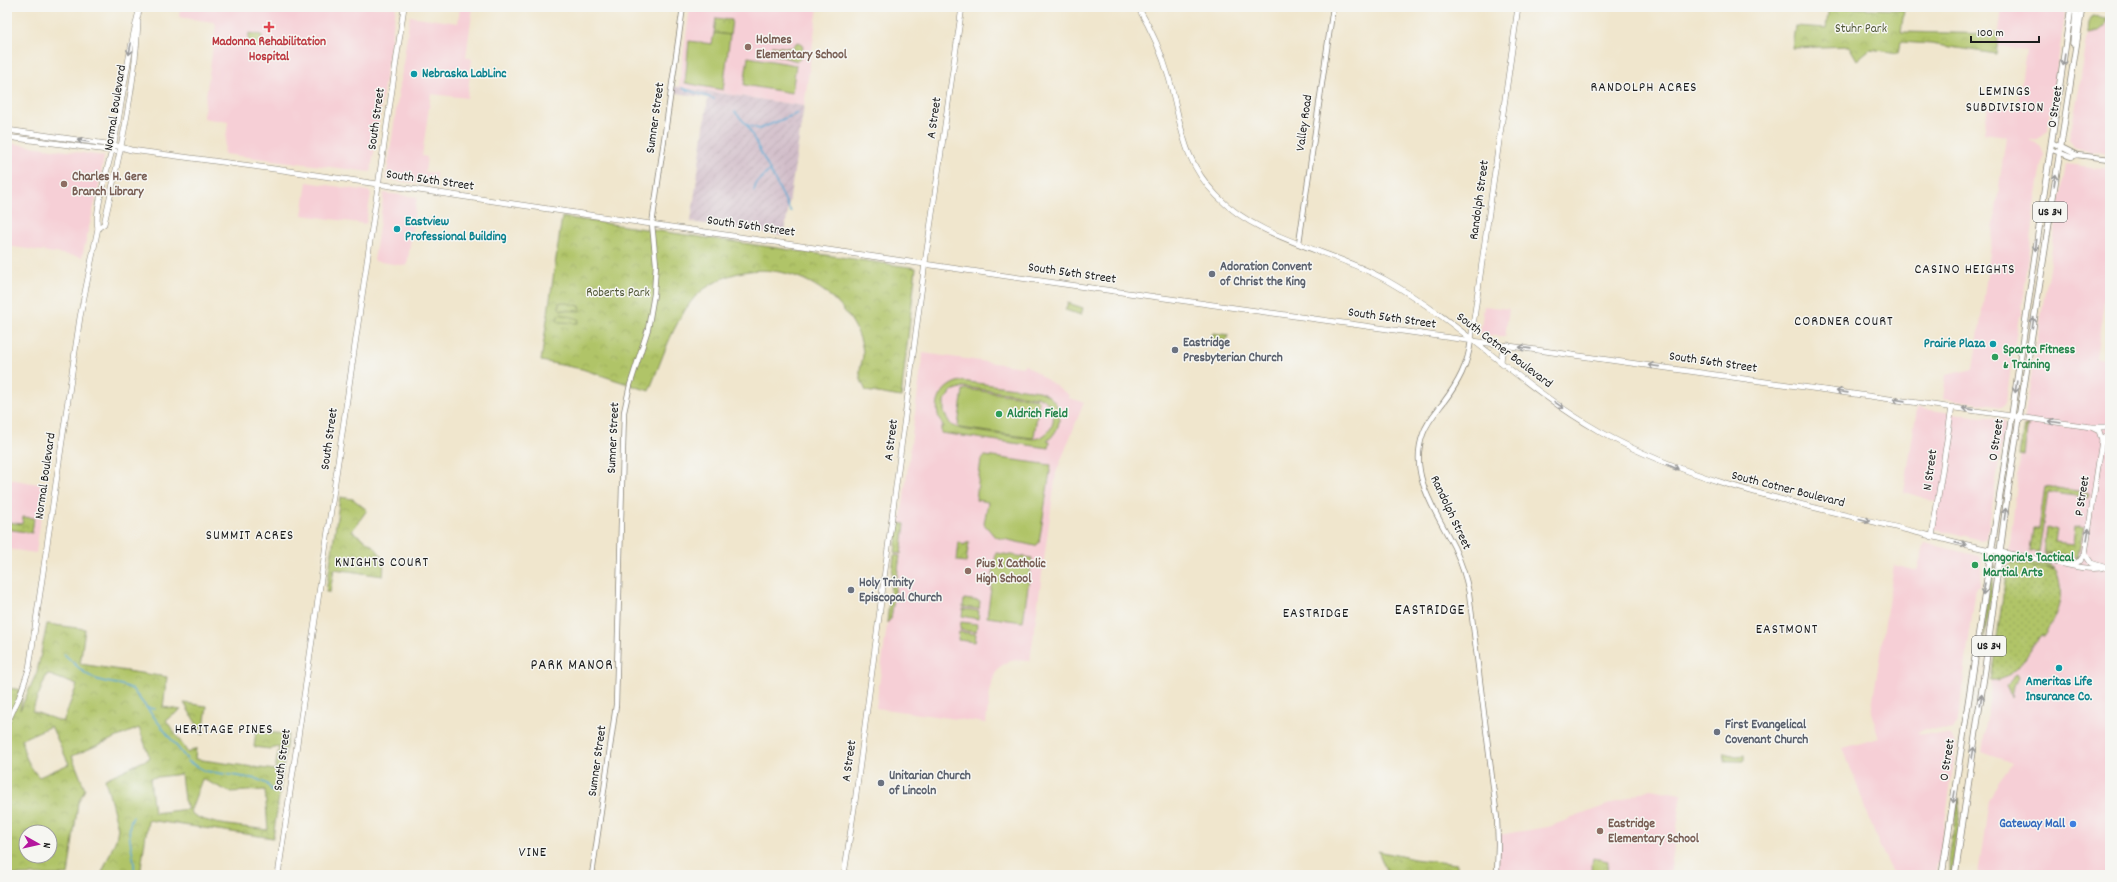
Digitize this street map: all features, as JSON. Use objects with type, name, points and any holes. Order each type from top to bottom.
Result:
[{"type":"main road","name":"South Street","points":[[278,875],[404,7]]},
{"type":"main road","name":"A Street","points":[[844,875],[863,745],[925,263],[962,7]]},
{"type":"main road","name":"South Cotner Boulevard","points":[[1138,7],[1160,51],[1169,79],[1183,141],[1202,178],[1219,198],[1239,215],[1256,226],[1349,262],[1386,280],[1424,303],[1559,406],[1597,430],[1634,450],[1680,470],[1733,487],[2000,553],[2088,568],[2110,569]]},
{"type":"main road","name":"Randolph Street","points":[[1471,340],[1518,7]]},
{"type":"main road","points":[[2073,7],[2076,14],[2073,46],[2074,63]]},
{"type":"main road","name":"O Street","points":[[1942,875],[2012,415],[2050,149],[2073,7]]},
{"type":"main road","name":"O Street","points":[[1955,875],[1979,716],[2000,553],[2074,63],[2081,7]]},
{"type":"main road","name":"Normal Boulevard","points":[[7,723],[19,698],[29,669],[80,317],[98,228],[98,216],[114,145],[130,48],[139,9]]},
{"type":"main road","name":"Normal Boulevard","points":[[98,228],[104,224],[121,148],[132,77],[139,9]]},
{"type":"main road","name":"South 56th Street","points":[[7,130],[114,145],[121,148],[925,263],[2091,427],[2110,427]]},
{"type":"main road","points":[[7,137],[112,152],[121,148]]},
{"type":"main road","points":[[1501,362],[1502,353],[1508,345]]},
{"type":"main road","name":"N Street","points":[[1932,537],[1952,407]]},
{"type":"main road","points":[[2091,427],[2099,431],[2102,440],[2110,432]]},
{"type":"main road","name":"P Street","points":[[2085,554],[2102,440]]},
{"type":"main road","points":[[2070,565],[2080,561],[2085,554],[2089,561],[2101,568]]},
{"type":"street","name":"Sumner Street","points":[[592,875],[616,705],[624,412],[630,384],[652,312],[656,264],[652,224],[683,7]]},
{"type":"street","name":"Valley Road","points":[[1299,243],[1333,7]]},
{"type":"street","points":[[2052,142],[2060,150],[2071,157],[2077,155],[2110,159]]},
{"type":"street","points":[[2050,149],[2060,150]]},
{"type":"street","name":"Randolph Street","points":[[1471,340],[1468,357],[1461,376],[1424,430],[1420,448],[1419,464],[1424,488],[1457,554],[1470,593],[1497,818],[1497,875]]},
{"type":"shaded area","name":"Madonna Rehabilitation Hospital","points":[[180,7],[396,7],[371,172],[224,154],[228,122],[203,118],[216,25],[213,22],[179,17]]},
{"type":"shaded area","points":[[460,7],[473,7],[466,57],[472,59],[467,98],[431,94],[422,156],[427,157],[425,172],[436,173],[435,186],[386,179],[410,16],[458,23]]},
{"type":"shaded area","name":"Holmes Elementary School","points":[[690,7],[818,7],[804,106],[679,87]]},
{"type":"shaded area","points":[[2002,7],[2060,7],[2065,14],[2048,130],[2038,139],[2029,140],[2040,145],[2044,155],[2033,216],[2034,218],[2021,316],[2019,316],[2006,401],[2005,405],[2002,405],[2002,407],[1943,398],[1946,375],[1973,369],[1981,318],[2006,136],[1984,133],[1988,105],[2017,109],[2026,50],[1997,46]]},
{"type":"shaded area","points":[[2107,18],[2110,19],[2110,153],[2091,152],[2074,147],[2069,139],[2088,33],[2099,31],[2105,26]]},
{"type":"shaded area","points":[[672,86],[804,106],[784,236],[691,222],[708,98],[671,92]]},
{"type":"shaded area","points":[[9,143],[104,156],[99,186],[82,257],[7,246],[7,144]]},
{"type":"shaded area","points":[[2066,164],[2110,169],[2110,261],[2096,358],[2110,359],[2110,875],[1978,875],[1989,801],[1998,782],[2012,763],[1982,752],[2005,587],[2025,414]]},
{"type":"shaded area","points":[[307,182],[368,191],[371,193],[366,224],[302,215]]},
{"type":"shaded area","points":[[384,193],[417,197],[407,266],[374,261]]},
{"type":"shaded area","points":[[1484,306],[1509,309],[1505,337],[1480,334]]},
{"type":"shaded area","name":"Pius X Catholic High School","points":[[923,353],[1023,367],[1024,364],[1069,395],[1068,398],[1084,402],[1056,473],[1030,661],[1010,660],[997,669],[991,685],[986,723],[876,708]]},
{"type":"shaded area","points":[[1917,408],[2002,420],[2005,424],[1987,538],[1981,540],[1933,528],[1937,502],[1904,492]]},
{"type":"shaded area","points":[[9,479],[45,485],[36,553],[7,549],[7,494]]},
{"type":"shaded area","points":[[1925,543],[1979,556],[1982,563],[1982,571],[1979,587],[1976,587],[1958,720],[1952,730],[1923,729],[1917,733],[1951,735],[1956,747],[1939,864],[1937,864],[1935,875],[1894,875],[1880,847],[1843,748],[1879,738],[1871,712],[1894,565],[1917,571]]},
{"type":"shaded area","name":"Eastridge Elementary School","points":[[1650,789],[1682,794],[1670,875],[1497,875],[1498,835],[1548,827]]},
{"type":"green space","name":"Stuhr Park","points":[[1829,7],[1904,10],[1901,32],[1999,34],[1996,54],[1931,44],[1900,42],[1898,53],[1870,49],[1857,60],[1849,46],[1792,48],[1795,26],[1826,28]]},
{"type":"green space","points":[[2092,16],[2107,18],[2105,26],[2099,31],[2088,33],[2089,22]]},
{"type":"green space","points":[[716,18],[732,20],[730,35],[714,33]]},
{"type":"green space","points":[[249,33],[262,35],[261,48],[248,46]]},
{"type":"green space","points":[[714,33],[730,35],[723,90],[685,83],[689,41],[712,44]]},
{"type":"green space","points":[[799,42],[803,47],[800,59],[797,61],[771,54],[772,46],[792,48]]},
{"type":"green space","points":[[748,57],[796,65],[792,93],[744,85]]},
{"type":"green space","name":"Roberts Park","points":[[562,217],[916,268],[901,397],[866,391],[860,376],[863,354],[859,335],[843,310],[830,296],[815,285],[799,277],[781,272],[763,270],[744,272],[726,277],[709,286],[694,298],[686,308],[674,331],[649,391],[582,369],[541,361]]},
{"type":"green space","points":[[562,302],[580,306],[580,311],[561,310],[559,308],[559,303]]},
{"type":"green space","points":[[1068,303],[1083,308],[1081,315],[1065,310]]},
{"type":"green space","points":[[560,314],[579,319],[578,323],[559,322],[557,320]]},
{"type":"green space","points":[[1213,333],[1229,335],[1226,340],[1212,340]]},
{"type":"green space","points":[[961,381],[1038,391],[1046,394],[1057,406],[1059,413],[1057,428],[1047,441],[1050,442],[1049,448],[941,433],[941,427],[944,427],[940,420],[937,406],[942,393],[953,383]],"holes":[[[964,387],[1042,398],[1052,409],[1053,422],[1051,428],[1046,433],[1033,439],[961,429],[951,425],[944,413],[944,401],[952,391]]]},
{"type":"green space","name":"Aldrich Field","points":[[966,389],[1037,399],[1039,401],[1034,437],[1032,438],[960,428],[958,426],[963,390]]},
{"type":"green space","points":[[2027,424],[2029,427],[2025,428],[2027,429],[2024,456],[2019,455],[2024,426]]},
{"type":"green space","points":[[985,456],[1051,465],[1039,543],[1035,546],[995,537],[984,524],[988,502],[976,500],[981,459]]},
{"type":"green space","points":[[2045,486],[2090,493],[2089,498],[2048,492],[2039,552],[2030,551],[2033,529],[2039,529]]},
{"type":"green space","points":[[340,497],[353,499],[367,510],[352,531],[376,549],[380,554],[384,567],[383,576],[334,569],[330,592],[326,592]]},
{"type":"green space","points":[[23,517],[34,518],[32,533],[7,529],[7,522],[22,524]]},
{"type":"green space","points":[[898,523],[905,524],[901,554],[895,553]]},
{"type":"green space","points":[[2047,527],[2057,530],[2055,542],[2073,544],[2075,527],[2084,527],[2078,556],[2044,552]]},
{"type":"green space","points":[[959,541],[963,545],[969,542],[966,562],[957,561]]},
{"type":"green space","points":[[996,553],[1032,558],[1023,622],[987,617]]},
{"type":"green space","points":[[2044,553],[2075,558],[2081,555],[2078,560],[2074,561],[2047,557]]},
{"type":"green space","points":[[894,555],[900,556],[891,619],[887,623]]},
{"type":"green space","points":[[2012,561],[2041,563],[2055,569],[2012,563]]},
{"type":"green space","points":[[2012,563],[2056,570],[2060,588],[2059,604],[2053,620],[2043,636],[2041,635],[2026,657],[2014,671],[2000,680],[1991,680],[2007,567]]},
{"type":"green space","points":[[1992,566],[1995,566],[1984,639],[1984,617]]},
{"type":"green space","points":[[964,599],[980,601],[979,609],[963,607]]},
{"type":"green space","points":[[963,609],[979,611],[978,619],[962,616]]},
{"type":"green space","points":[[961,622],[977,624],[976,632],[960,630]]},
{"type":"green space","points":[[47,624],[85,629],[80,664],[167,677],[163,707],[181,710],[166,720],[188,753],[196,748],[195,759],[275,770],[279,747],[270,749],[254,747],[257,723],[266,725],[265,732],[288,734],[273,838],[148,820],[140,875],[101,875],[116,839],[118,828],[105,779],[150,758],[139,728],[72,756],[85,789],[78,803],[68,875],[7,875],[7,688],[23,690],[20,710],[37,672]],"holes":[[[47,674],[77,685],[63,722],[32,711]],[[51,726],[69,764],[39,777],[27,760],[23,749],[22,739]],[[181,774],[184,800],[188,809],[154,813],[150,778]],[[202,779],[230,792],[265,790],[268,830],[215,823],[205,820],[190,812]]]},
{"type":"green space","points":[[959,632],[976,634],[975,642],[958,640]]},
{"type":"green space","points":[[2018,674],[2020,678],[2013,687],[2011,697],[2006,686]]},
{"type":"green space","points":[[184,703],[207,706],[203,735]]},
{"type":"green space","points":[[1725,753],[1736,756],[1744,755],[1744,761],[1724,761]]},
{"type":"green space","points":[[1958,798],[1960,814],[1951,875],[1949,875],[1949,859]]},
{"type":"green space","points":[[1378,851],[1414,859],[1457,864],[1457,875],[1388,875]]},
{"type":"green space","points":[[1593,858],[1608,861],[1607,872],[1603,875],[1590,875]]},
{"type":"waterway","points":[[682,88],[714,99]]},
{"type":"waterway","points":[[735,112],[747,125],[791,212]]},
{"type":"waterway","points":[[747,125],[759,129],[798,113]]},
{"type":"waterway","points":[[754,191],[756,184],[769,171]]},
{"type":"waterway","points":[[64,654],[91,677],[132,689],[189,762],[205,771],[257,779],[267,784],[274,793]]},
{"type":"waterway","points":[[147,708],[155,709]]},
{"type":"waterway","points":[[133,816],[129,830],[134,860],[134,875]]},
{"type":"place","name":"Madonna Rehabilitation Hospital","points":[[269,27]]},
{"type":"place","name":"Holmes Elementary School","points":[[748,47]]},
{"type":"place","name":"Nebraska LabLinc","points":[[414,74]]},
{"type":"place","name":"Charles H. Gere Branch Library","points":[[64,184]]},
{"type":"place","name":"Eastview Professional Building","points":[[397,229]]},
{"type":"place","name":"Adoration Convent of Christ the King","points":[[1212,274]]},
{"type":"place","name":"Prairie Plaza","points":[[1993,344]]},
{"type":"place","name":"Eastridge Presbyterian Church","points":[[1175,350]]},
{"type":"place","name":"Sparta Fitness & Training","points":[[1995,357]]},
{"type":"place","name":"Aldrich Field","points":[[999,414]]},
{"type":"place","name":"Longoria's Tactical Martial Arts","points":[[1975,565]]},
{"type":"place","name":"Pius X Catholic High School","points":[[968,571]]},
{"type":"place","name":"Holy Trinity Episcopal Church","points":[[851,590]]},
{"type":"place","name":"Ameritas Life Insurance Co.","points":[[2059,668]]},
{"type":"place","name":"First Evangelical Covenant Church","points":[[1717,732]]},
{"type":"place","name":"Unitarian Church of Lincoln","points":[[881,783]]},
{"type":"place","name":"Gateway Mall","points":[[2073,824]]},
{"type":"place","name":"Eastridge Elementary School","points":[[1600,831]]},
{"type":"district","name":"RANDOLPH ACRES","points":[[1644,88]]},
{"type":"district","name":"LEMINGS SUBDIVISION","points":[[2005,100]]},
{"type":"district","name":"CASINO HEIGHTS","points":[[1965,270]]},
{"type":"district","name":"CORDNER COURT","points":[[1844,322]]},
{"type":"district","name":"SUMMIT ACRES","points":[[250,536]]},
{"type":"district","name":"KNIGHTS COURT","points":[[382,563]]},
{"type":"district","name":"EASTRIDGE","points":[[1430,611]]},
{"type":"district","name":"EASTRIDGE","points":[[1316,614]]},
{"type":"district","name":"EASTMONT","points":[[1787,630]]},
{"type":"district","name":"PARK MANOR","points":[[572,666]]},
{"type":"district","name":"HERITAGE PINES","points":[[224,730]]},
{"type":"district","name":"VINE","points":[[533,853]]}]
